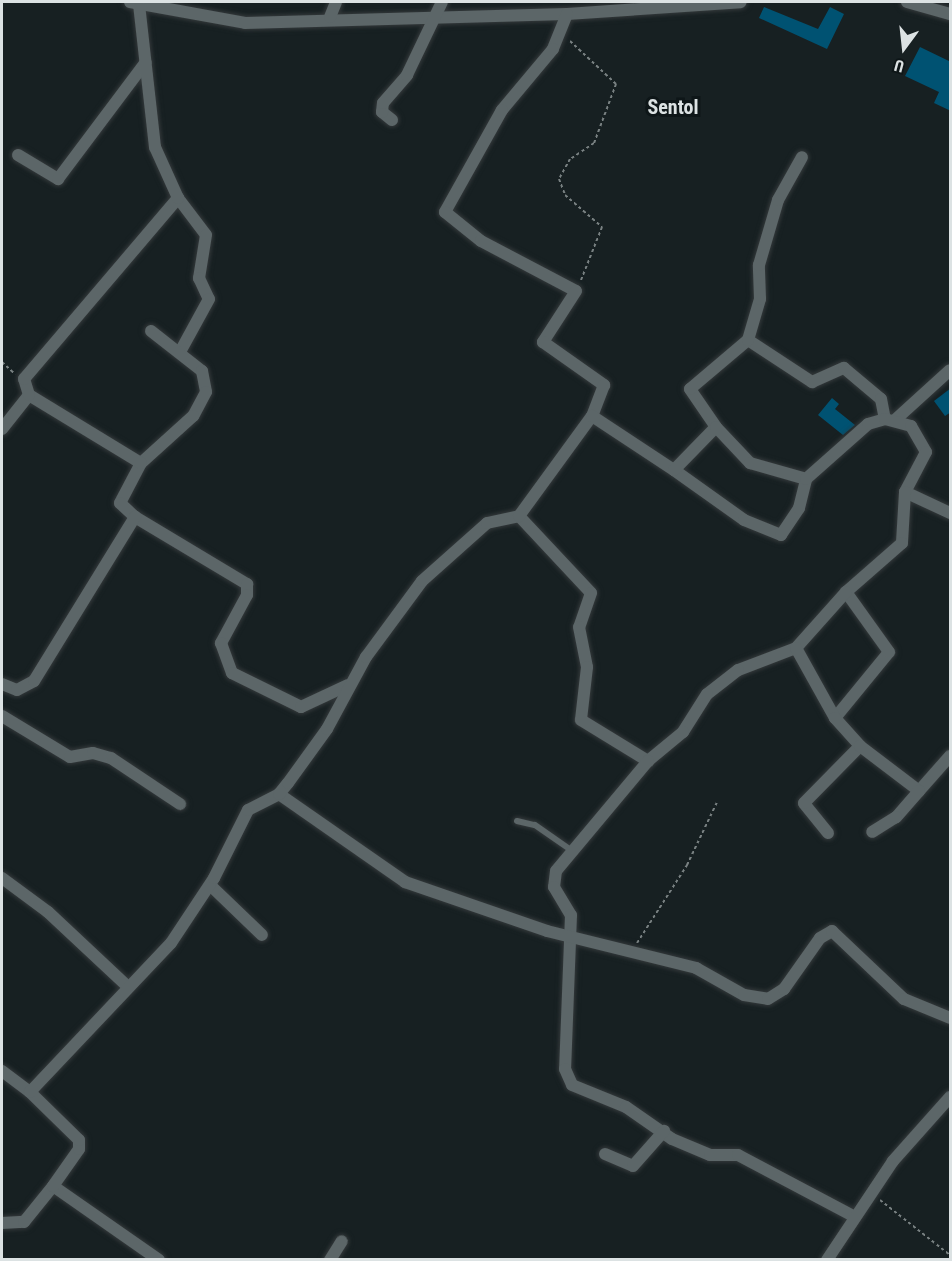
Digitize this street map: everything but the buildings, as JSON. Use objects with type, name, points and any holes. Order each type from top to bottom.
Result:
[{"type":"street","points":[[330,17],[336,2]]},
{"type":"street","points":[[392,120],[382,112],[382,103],[406,75],[435,19],[441,2]]},
{"type":"street","points":[[180,352],[209,299],[199,278],[206,235],[178,198],[155,147],[146,62],[134,3],[231,23],[330,17],[435,19],[567,14],[741,2]]},
{"type":"street","points":[[907,2],[922,3],[951,14]]},
{"type":"street","points":[[30,1092],[126,985],[171,943],[210,885],[248,810],[279,794],[327,729],[348,685],[423,581],[487,523],[519,516],[592,416],[604,385],[543,342],[576,291],[481,241],[444,212],[496,118],[560,33],[567,14]]},
{"type":"street","points":[[18,155],[58,179],[146,62]]},
{"type":"street","points":[[802,158],[778,200],[759,265],[760,299],[748,340],[690,389],[716,427],[750,463],[806,479]]},
{"type":"street","points":[[141,463],[28,395],[23,382],[178,198]]},
{"type":"street","points":[[152,332],[180,352],[207,379],[203,404],[141,463],[121,496],[135,517],[247,584],[247,595],[221,643],[232,673],[301,707],[348,685]]},
{"type":"street","points":[[748,340],[812,382],[838,367],[850,372],[881,399],[890,419],[911,426],[926,452],[904,492],[902,543],[846,592],[796,648],[722,680],[671,745],[648,761],[571,850],[553,879],[569,906],[567,1080],[710,1155],[738,1155],[855,1217]]},
{"type":"street","points":[[592,416],[744,520],[780,535],[799,508],[806,479],[868,424],[890,419],[951,370]]},
{"type":"street","points":[[2,429],[28,395]]},
{"type":"street","points":[[674,470],[716,427]]},
{"type":"street","points":[[904,492],[951,513]]},
{"type":"street","points":[[519,516],[591,593],[579,627],[587,667],[581,720],[648,761]]},
{"type":"street","points":[[2,684],[17,690],[34,681],[135,517]]},
{"type":"street","points":[[835,718],[888,657],[846,592]]},
{"type":"street","points":[[796,648],[835,718],[860,746],[919,791]]},
{"type":"street","points":[[2,716],[70,757],[93,753],[111,758],[180,804]]},
{"type":"street","points":[[828,833],[804,803],[860,746]]},
{"type":"street","points":[[872,832],[896,817],[951,756]]},
{"type":"street","points":[[279,794],[405,882],[568,938],[696,968],[744,995],[768,999],[784,989],[820,938],[832,931],[904,999],[951,1018]]},
{"type":"street","points":[[2,878],[48,912],[126,985]]},
{"type":"street","points":[[210,885],[262,935]]},
{"type":"street","points":[[2,1071],[30,1092],[79,1140],[79,1149],[24,1222],[2,1223]]},
{"type":"street","points":[[827,1260],[870,1193],[948,1104]]},
{"type":"street","points":[[605,1155],[633,1166],[664,1131]]},
{"type":"street","points":[[53,1186],[141,1255],[159,1260]]},
{"type":"street","points":[[330,1260],[342,1241]]},
{"type":"lane","points":[[517,821],[535,825],[571,850]]},
{"type":"path","points":[[560,33],[616,84],[594,143],[570,159],[559,179],[565,195],[603,227],[576,291]]},
{"type":"path","points":[[2,362],[23,382]]},
{"type":"path","points":[[631,953],[687,865],[717,802]]},
{"type":"path","points":[[870,1193],[951,1255]]},
{"type":"district","name":"Sentol","points":[[673,107]]}]
